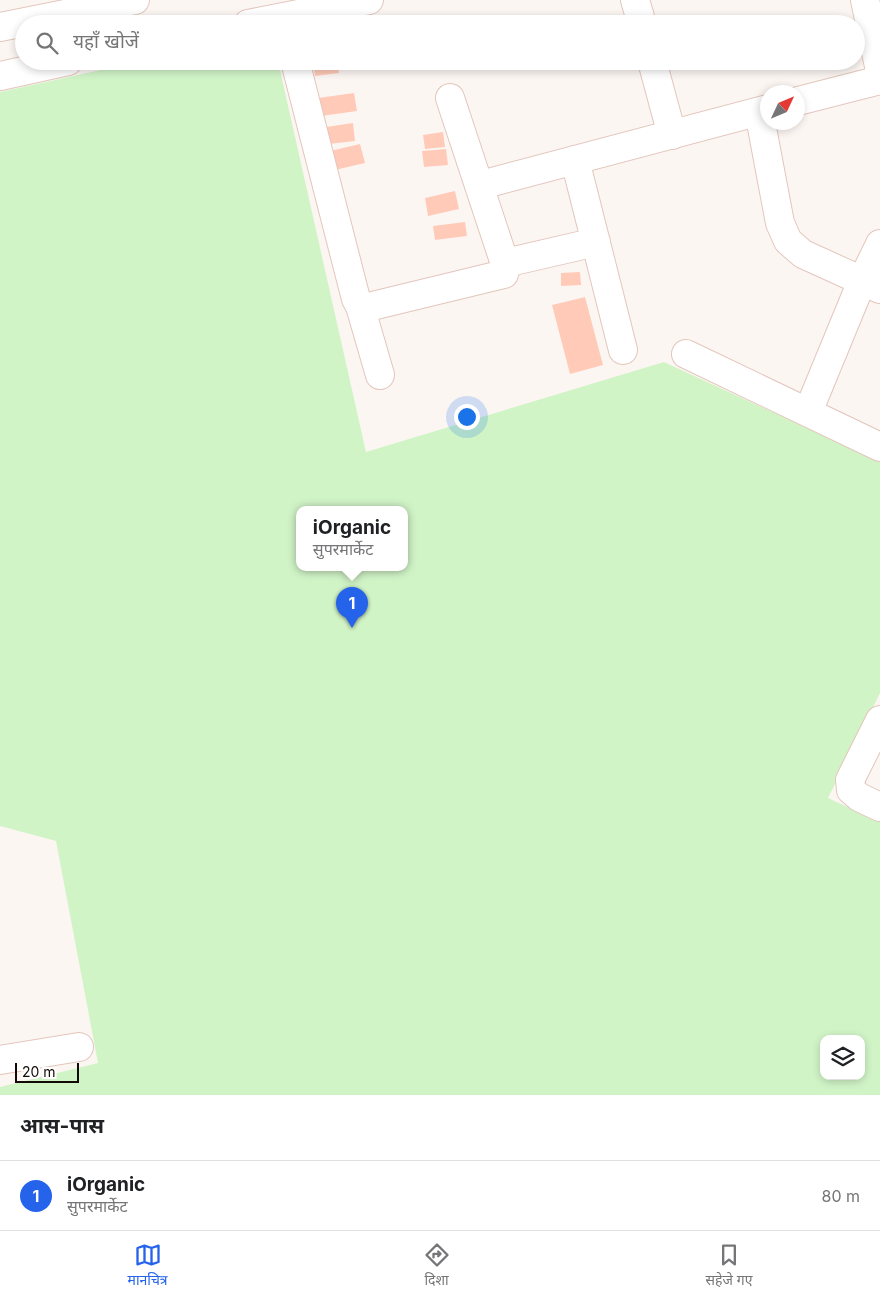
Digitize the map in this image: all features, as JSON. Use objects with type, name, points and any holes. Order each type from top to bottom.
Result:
[{"type":"street","points":[[305,15],[369,0]]},
{"type":"street","points":[[636,0],[640,15]]},
{"type":"street","points":[[865,0],[880,71]]},
{"type":"street","points":[[58,15],[121,2]]},
{"type":"street","points":[[0,27],[15,24]]},
{"type":"street","points":[[0,76],[27,70]]},
{"type":"street","points":[[297,70],[356,299],[360,306],[380,375]]},
{"type":"street","points":[[654,70],[672,135]]},
{"type":"street","points":[[805,99],[880,80]]},
{"type":"street","points":[[360,306],[368,307],[504,274],[505,263],[481,186],[450,98]]},
{"type":"street","points":[[481,186],[760,111]]},
{"type":"street","points":[[766,130],[780,223],[788,241],[803,254],[871,285]]},
{"type":"street","points":[[575,160],[623,350]]},
{"type":"street","points":[[505,263],[596,242]]},
{"type":"street","points":[[808,412],[871,285],[880,244]]},
{"type":"street","points":[[686,354],[880,447]]},
{"type":"street","points":[[880,720],[850,780],[851,790],[855,794],[880,807]]},
{"type":"street","points":[[0,1060],[79,1047]]},
{"type":"green space","points":[[101,70],[280,70],[366,452],[664,362],[880,462],[880,693],[828,798],[880,822],[880,1095],[0,1095],[0,1087],[98,1063],[56,841],[0,826],[0,92]]},
{"type":"building","points":[[314,70],[338,70],[339,73],[315,76]]},
{"type":"building","points":[[354,93],[357,111],[321,116],[318,98]]},
{"type":"building","points":[[353,123],[355,141],[329,144],[326,127]]},
{"type":"building","points":[[443,132],[445,147],[425,149],[423,135]]},
{"type":"building","points":[[360,144],[365,163],[335,170],[330,151]]},
{"type":"building","points":[[446,149],[448,165],[424,167],[422,151]]},
{"type":"building","points":[[455,191],[459,209],[428,216],[425,198]]},
{"type":"building","points":[[465,222],[467,236],[435,240],[433,226]]},
{"type":"building","points":[[580,272],[581,285],[561,286],[561,273]]},
{"type":"building","points":[[585,297],[603,365],[570,374],[552,305]]},
{"type":"place","name":"iOrganic","points":[[352,628]]}]
